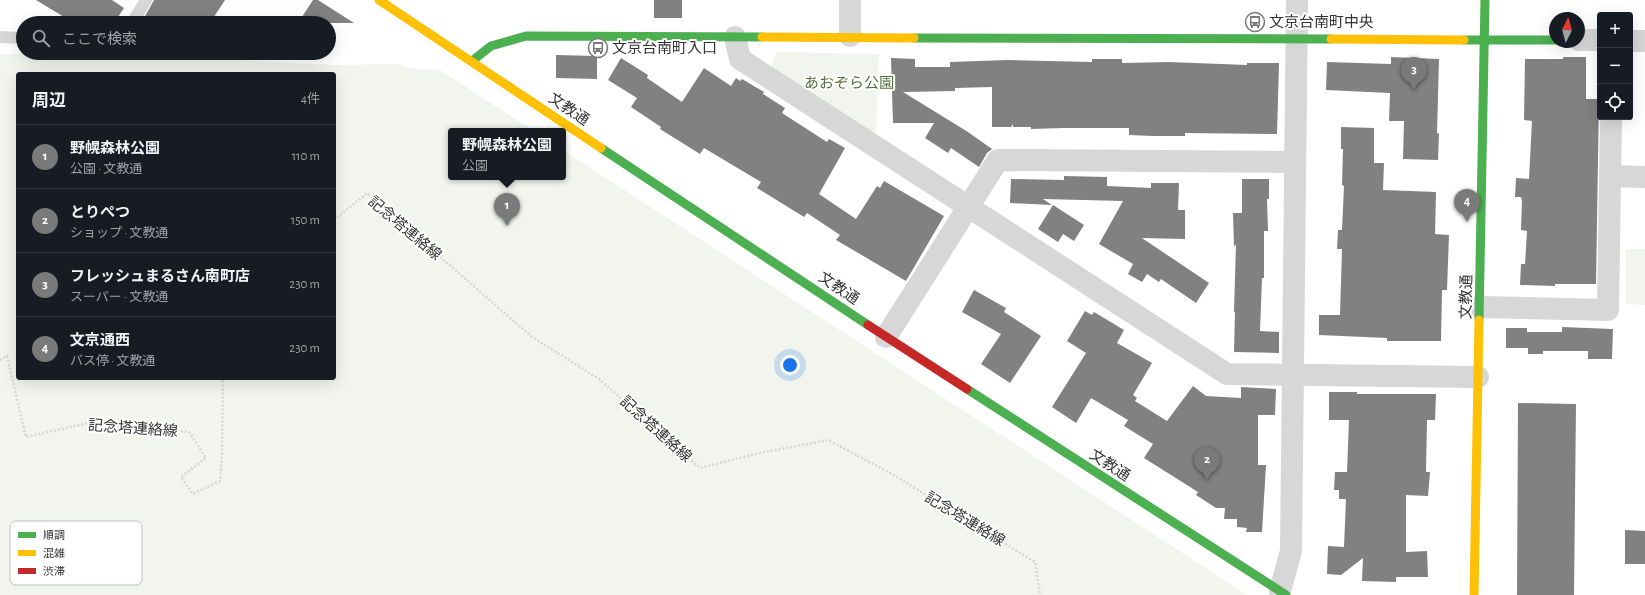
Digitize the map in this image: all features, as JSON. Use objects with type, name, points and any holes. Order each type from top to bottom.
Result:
[{"type":"street","name":"文教通","points":[[379,0],[886,337],[1283,593]]},
{"type":"street","points":[[850,0],[850,36]]},
{"type":"street","points":[[1283,593],[1291,551],[1297,0]]},
{"type":"street","name":"文教通","points":[[1474,595],[1485,0]]},
{"type":"street","points":[[472,61],[491,46],[526,36],[850,36],[1549,40]]},
{"type":"street","points":[[735,37],[740,59],[1227,374],[1478,377]]},
{"type":"street","points":[[1585,40],[1597,40]]},
{"type":"street","points":[[1633,40],[1645,41]]},
{"type":"street","points":[[1480,307],[1608,310],[1611,120]]},
{"type":"street","points":[[886,337],[998,160],[1295,162]]},
{"type":"street","points":[[1610,176],[1645,177]]},
{"type":"lane","points":[[136,16],[146,0]]},
{"type":"lane","points":[[0,36],[16,37]]},
{"type":"path","name":"記念塔連絡線","points":[[336,218],[368,193],[532,337],[599,379],[700,468],[760,453],[828,440],[892,474],[1035,562],[1040,595]]},
{"type":"path","name":"記念塔連絡線","points":[[0,360],[7,356],[26,437],[88,423],[189,432],[206,458],[181,477],[193,494],[220,481],[222,454],[223,380]]},
{"type":"green space","name":"あおぞら公園","points":[[776,52],[879,54],[876,135],[771,67]]},
{"type":"green space","points":[[0,54],[16,54],[16,60],[234,60],[334,65],[401,64],[407,68],[440,70],[529,128],[448,128],[448,180],[566,180],[566,152],[1247,595],[0,595]]},
{"type":"green space","points":[[1626,249],[1645,249],[1645,305],[1626,304]]},
{"type":"building","points":[[36,0],[112,0],[124,8],[119,16],[62,16]]},
{"type":"building","points":[[154,0],[225,0],[215,16],[145,16]]},
{"type":"building","points":[[313,0],[318,0],[354,23],[336,23],[336,16],[303,16]]},
{"type":"building","points":[[654,0],[682,0],[682,18],[654,18]]},
{"type":"building","points":[[556,55],[597,56],[597,79],[556,78]]},
{"type":"building","points":[[1391,57],[1439,59],[1437,133],[1439,134],[1438,160],[1403,159],[1404,121],[1389,121],[1390,93],[1326,90],[1327,62],[1391,64]]},
{"type":"building","points":[[1563,57],[1586,57],[1586,99],[1597,99],[1597,120],[1599,120],[1596,284],[1555,284],[1555,286],[1520,285],[1521,264],[1525,264],[1527,231],[1521,230],[1522,201],[1521,197],[1515,197],[1516,178],[1529,179],[1532,121],[1524,120],[1525,59],[1563,59]]},
{"type":"building","points":[[621,58],[648,75],[647,78],[682,102],[704,68],[731,86],[736,78],[740,81],[742,79],[764,92],[763,94],[785,108],[782,113],[827,142],[829,139],[845,148],[819,194],[856,219],[877,186],[880,188],[884,181],[944,216],[906,281],[836,240],[840,235],[807,213],[804,217],[757,188],[761,182],[704,148],[700,154],[660,129],[661,127],[631,107],[637,98],[608,80]]},
{"type":"building","points":[[891,58],[915,59],[915,67],[950,67],[950,62],[1008,60],[1092,62],[1092,59],[1122,59],[1122,63],[1169,62],[1247,65],[1247,63],[1279,63],[1277,134],[1185,133],[1185,136],[1153,136],[1129,135],[1129,128],[1031,129],[1031,127],[1013,127],[1013,124],[1011,127],[992,127],[992,87],[955,88],[955,91],[903,92],[968,132],[992,149],[987,153],[979,167],[951,148],[948,153],[925,138],[934,123],[893,123]]},
{"type":"building","points":[[1341,127],[1374,128],[1374,163],[1384,163],[1383,190],[1436,192],[1435,234],[1449,235],[1447,290],[1442,290],[1441,341],[1387,341],[1387,338],[1319,335],[1319,315],[1340,315],[1342,249],[1337,249],[1338,230],[1342,230],[1344,186],[1342,185],[1343,149],[1341,149]]},
{"type":"building","points":[[1064,176],[1107,177],[1107,186],[1151,188],[1151,183],[1179,183],[1178,210],[1185,210],[1185,239],[1142,238],[1209,283],[1196,303],[1161,279],[1159,282],[1147,274],[1142,282],[1128,274],[1133,264],[1099,244],[1123,201],[1043,199],[1052,205],[1010,203],[1011,179],[1064,180]]},
{"type":"building","points":[[1242,179],[1269,179],[1269,199],[1267,199],[1268,231],[1264,231],[1264,278],[1262,278],[1260,331],[1279,332],[1279,353],[1234,352],[1236,244],[1234,247],[1233,213],[1242,213]]},
{"type":"building","points":[[1053,205],[1084,225],[1074,241],[1063,234],[1058,242],[1038,229]]},
{"type":"building","points":[[974,290],[1006,308],[1004,312],[1041,336],[1010,383],[981,364],[1001,334],[962,312]]},
{"type":"building","points":[[1085,311],[1092,315],[1094,312],[1124,330],[1117,343],[1152,363],[1133,395],[1137,398],[1135,401],[1167,421],[1193,386],[1206,396],[1241,398],[1241,387],[1276,389],[1275,415],[1258,415],[1258,465],[1266,465],[1262,532],[1246,532],[1247,528],[1237,527],[1237,519],[1224,519],[1225,508],[1216,508],[1196,495],[1198,492],[1144,458],[1153,444],[1124,426],[1128,420],[1091,398],[1076,423],[1052,407],[1086,353],[1067,341]]},
{"type":"building","points":[[1562,327],[1613,329],[1612,359],[1588,359],[1588,351],[1543,351],[1543,354],[1528,354],[1528,348],[1506,348],[1506,328],[1527,328],[1527,332],[1562,332]]},
{"type":"building","points":[[1329,392],[1357,392],[1357,394],[1436,394],[1435,420],[1427,420],[1426,472],[1430,472],[1428,496],[1406,495],[1406,552],[1427,551],[1428,577],[1396,577],[1396,582],[1362,581],[1363,558],[1341,575],[1327,574],[1328,546],[1344,547],[1346,499],[1339,499],[1339,490],[1334,490],[1335,472],[1347,472],[1349,420],[1329,420]]},
{"type":"building","points":[[1518,403],[1576,404],[1574,595],[1517,595]]},
{"type":"building","points":[[1625,530],[1645,531],[1645,564],[1625,564]]},
{"type":"traffic: fast","points":[[1479,320],[1485,0]]},
{"type":"traffic: fast","points":[[472,61],[491,46],[526,36],[762,37]]},
{"type":"traffic: fast","points":[[914,38],[1331,39]]},
{"type":"traffic: fast","points":[[1464,40],[1549,40]]},
{"type":"traffic: fast","points":[[601,148],[868,325]]},
{"type":"traffic: fast","points":[[967,389],[1286,595]]},
{"type":"traffic: slow","points":[[379,0],[601,148]]},
{"type":"traffic: slow","points":[[762,37],[914,38]]},
{"type":"traffic: slow","points":[[1331,39],[1464,40]]},
{"type":"traffic: slow","points":[[1474,595],[1479,320]]},
{"type":"traffic: jam","points":[[868,325],[967,389]]},
{"type":"place","name":"文京台南町中央","points":[[1255,22]]},
{"type":"place","name":"文京台南町入口","points":[[598,48]]},
{"type":"place","name":"フレッシュまるさん南町店","points":[[1414,90]]},
{"type":"place","name":"文京通西","points":[[1467,222]]},
{"type":"place","name":"野幌森林公園","points":[[507,226]]},
{"type":"place","name":"とりぺつ","points":[[1207,480]]}]
